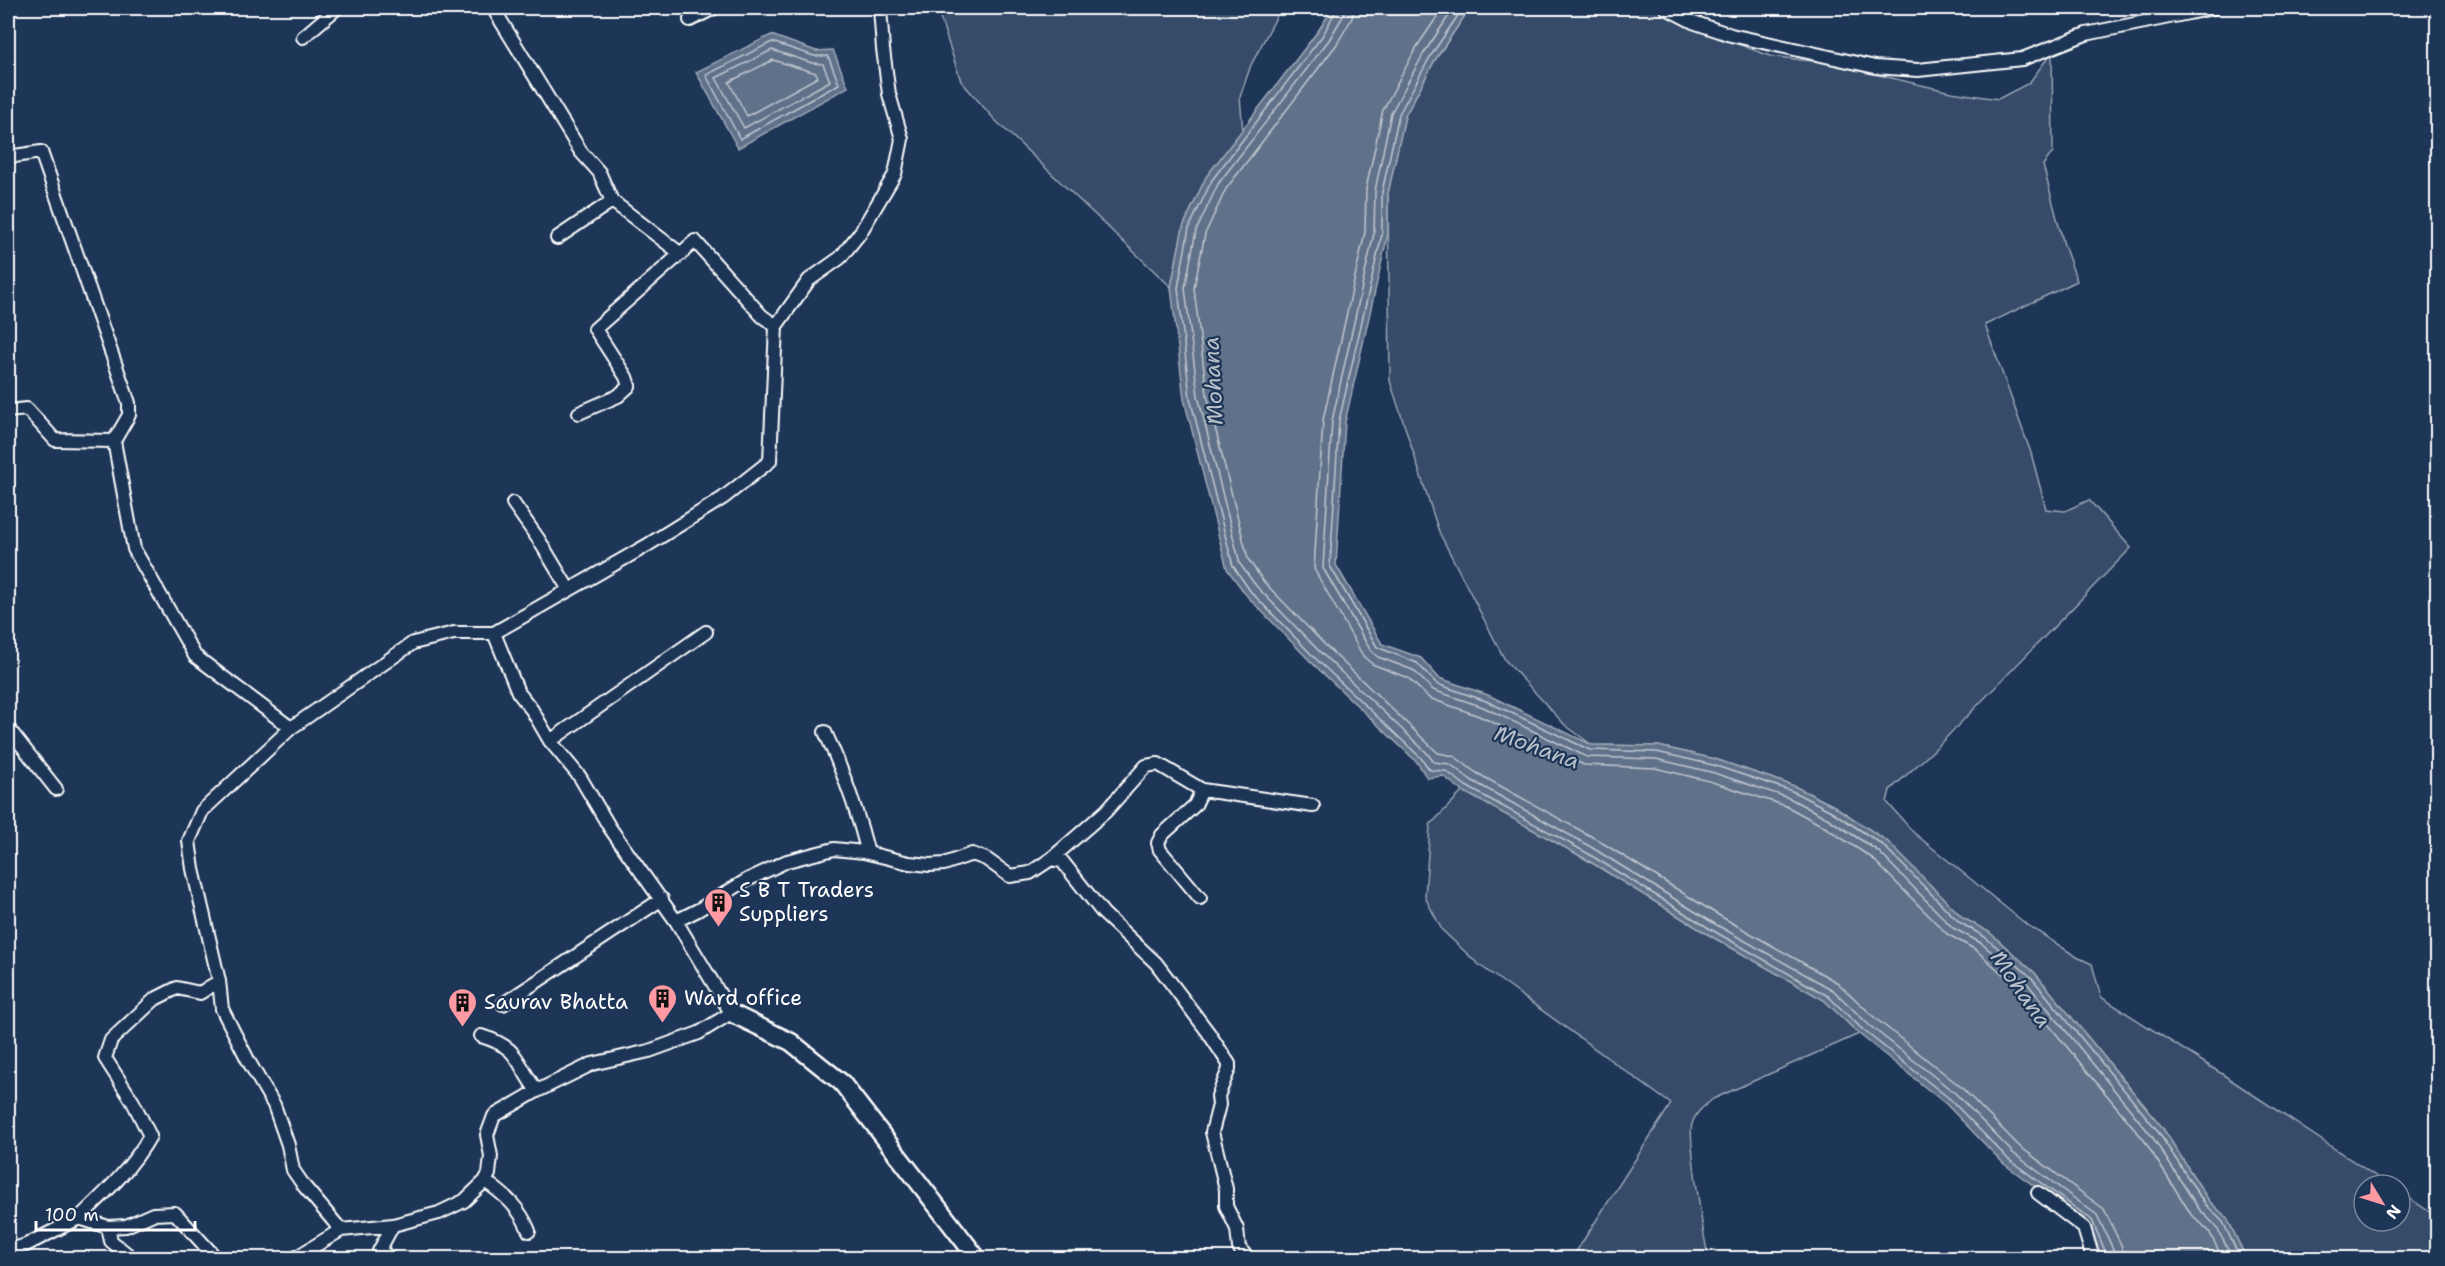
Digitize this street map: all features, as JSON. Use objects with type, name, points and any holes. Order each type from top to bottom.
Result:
[{"type":"main road","points":[[731,1013],[791,1042],[842,1083],[977,1258]]},
{"type":"street","points":[[303,37],[337,8]]},
{"type":"street","points":[[493,8],[581,152],[598,172],[612,201],[681,254]]},
{"type":"street","points":[[690,20],[714,8]]},
{"type":"street","points":[[341,1230],[293,1170],[288,1145],[274,1105],[222,1009],[219,981],[193,869],[189,841],[202,811],[291,728],[412,643],[454,633],[494,633],[569,591],[723,498],[770,461],[776,326],[809,280],[840,258],[860,233],[895,174],[902,139],[889,94],[880,8]]},
{"type":"street","points":[[1666,8],[1693,22],[1731,35],[1875,67],[1918,70],[2022,59],[2086,34],[2213,8]]},
{"type":"street","points":[[8,157],[41,152],[129,403],[129,415],[114,441],[134,549],[195,656],[291,728]]},
{"type":"street","points":[[557,238],[612,201]]},
{"type":"street","points":[[579,413],[618,396],[630,386],[595,329],[695,241],[762,316],[776,326]]},
{"type":"street","points":[[8,411],[27,409],[55,440],[114,441]]},
{"type":"street","points":[[513,503],[539,540],[569,591]]},
{"type":"street","points":[[550,741],[706,632]]},
{"type":"street","points":[[295,1258],[341,1230],[393,1225],[439,1213],[464,1201],[485,1181],[489,1174],[491,1156],[487,1135],[494,1116],[537,1091],[592,1064],[649,1051],[699,1034],[731,1013],[662,899],[610,828],[580,777],[550,741],[532,710],[518,692],[494,633]]},
{"type":"street","points":[[8,728],[56,789]]},
{"type":"street","points":[[825,732],[844,772],[868,853]]},
{"type":"street","points":[[676,921],[747,879],[788,861],[834,849],[930,865],[944,864],[972,854],[986,859],[1010,876],[1030,873],[1051,859],[1106,811],[1146,766],[1158,764],[1202,790],[1313,806]]},
{"type":"street","points":[[1200,898],[1160,850],[1158,843],[1162,835],[1195,805],[1202,790]]},
{"type":"street","points":[[1051,859],[1062,861],[1103,913],[1156,963],[1229,1064],[1218,1096],[1219,1104],[1212,1132],[1226,1189],[1227,1206],[1237,1229],[1239,1248],[1248,1258]]},
{"type":"street","points":[[504,1004],[662,899]]},
{"type":"street","points":[[8,1251],[26,1245],[79,1218],[115,1183],[150,1137],[133,1102],[105,1058],[111,1040],[155,999],[177,988],[200,993],[219,981]]},
{"type":"street","points":[[481,1036],[499,1041],[511,1050],[521,1062],[537,1091]]},
{"type":"street","points":[[485,1181],[512,1202],[525,1220],[529,1231]]},
{"type":"street","points":[[2038,1193],[2084,1228],[2093,1258]]},
{"type":"street","points":[[79,1218],[108,1227],[126,1226],[153,1214],[175,1213],[216,1258]]},
{"type":"street","points":[[391,1258],[379,1251],[393,1225]]},
{"type":"street","points":[[108,1227],[111,1241],[132,1258]]},
{"type":"shaded area","points":[[937,8],[1281,8],[1251,65],[1240,97],[1243,131],[1207,177],[1183,227],[1171,287],[994,119],[961,81]]},
{"type":"shaded area","points":[[1470,8],[1659,8],[1692,27],[1770,56],[1828,63],[1951,92],[1998,99],[2029,83],[2052,52],[2053,152],[2043,165],[2064,245],[2077,281],[1985,325],[2031,453],[2046,509],[2065,511],[2089,500],[2131,548],[1934,750],[1890,790],[1887,802],[1914,833],[2026,924],[2092,964],[2101,997],[2371,1173],[2352,1173],[2352,1233],[2412,1233],[2412,1200],[2437,1217],[2437,1258],[2246,1258],[2227,1218],[2209,1201],[2162,1127],[2035,973],[1989,932],[1963,918],[1887,841],[1834,806],[1794,786],[1715,759],[1658,746],[1592,745],[1565,725],[1505,660],[1439,532],[1390,381],[1388,193],[1405,116],[1435,60]]},
{"type":"shaded area","points":[[1463,791],[1584,858],[1709,935],[1824,1000],[1859,1034],[1713,1099],[1695,1116],[1691,1132],[1692,1147],[1700,1212],[1709,1258],[1572,1258],[1671,1104],[1478,964],[1442,930],[1425,897],[1430,825]]},
{"type":"water","name":"Mohana","points":[[1333,8],[1470,8],[1435,60],[1405,116],[1388,193],[1388,234],[1345,422],[1336,565],[1382,644],[1421,658],[1439,678],[1488,695],[1592,745],[1658,746],[1715,759],[1794,786],[1834,806],[1887,841],[1963,918],[1989,932],[2035,973],[2162,1127],[2209,1201],[2227,1218],[2246,1258],[2103,1258],[2088,1225],[2004,1164],[1946,1104],[1859,1034],[1824,1000],[1709,935],[1584,858],[1463,791],[1443,776],[1427,778],[1417,762],[1311,662],[1247,596],[1227,569],[1184,399],[1171,287],[1183,227],[1206,177],[1318,31]]},
{"type":"water","points":[[771,35],[816,51],[833,50],[848,87],[738,148],[696,72]]},
{"type":"place","name":"S B T Traders Suppliers","points":[[718,928]]},
{"type":"place","name":"Ward office","points":[[663,1024]]},
{"type":"place","name":"Saurav Bhatta","points":[[463,1028]]}]
